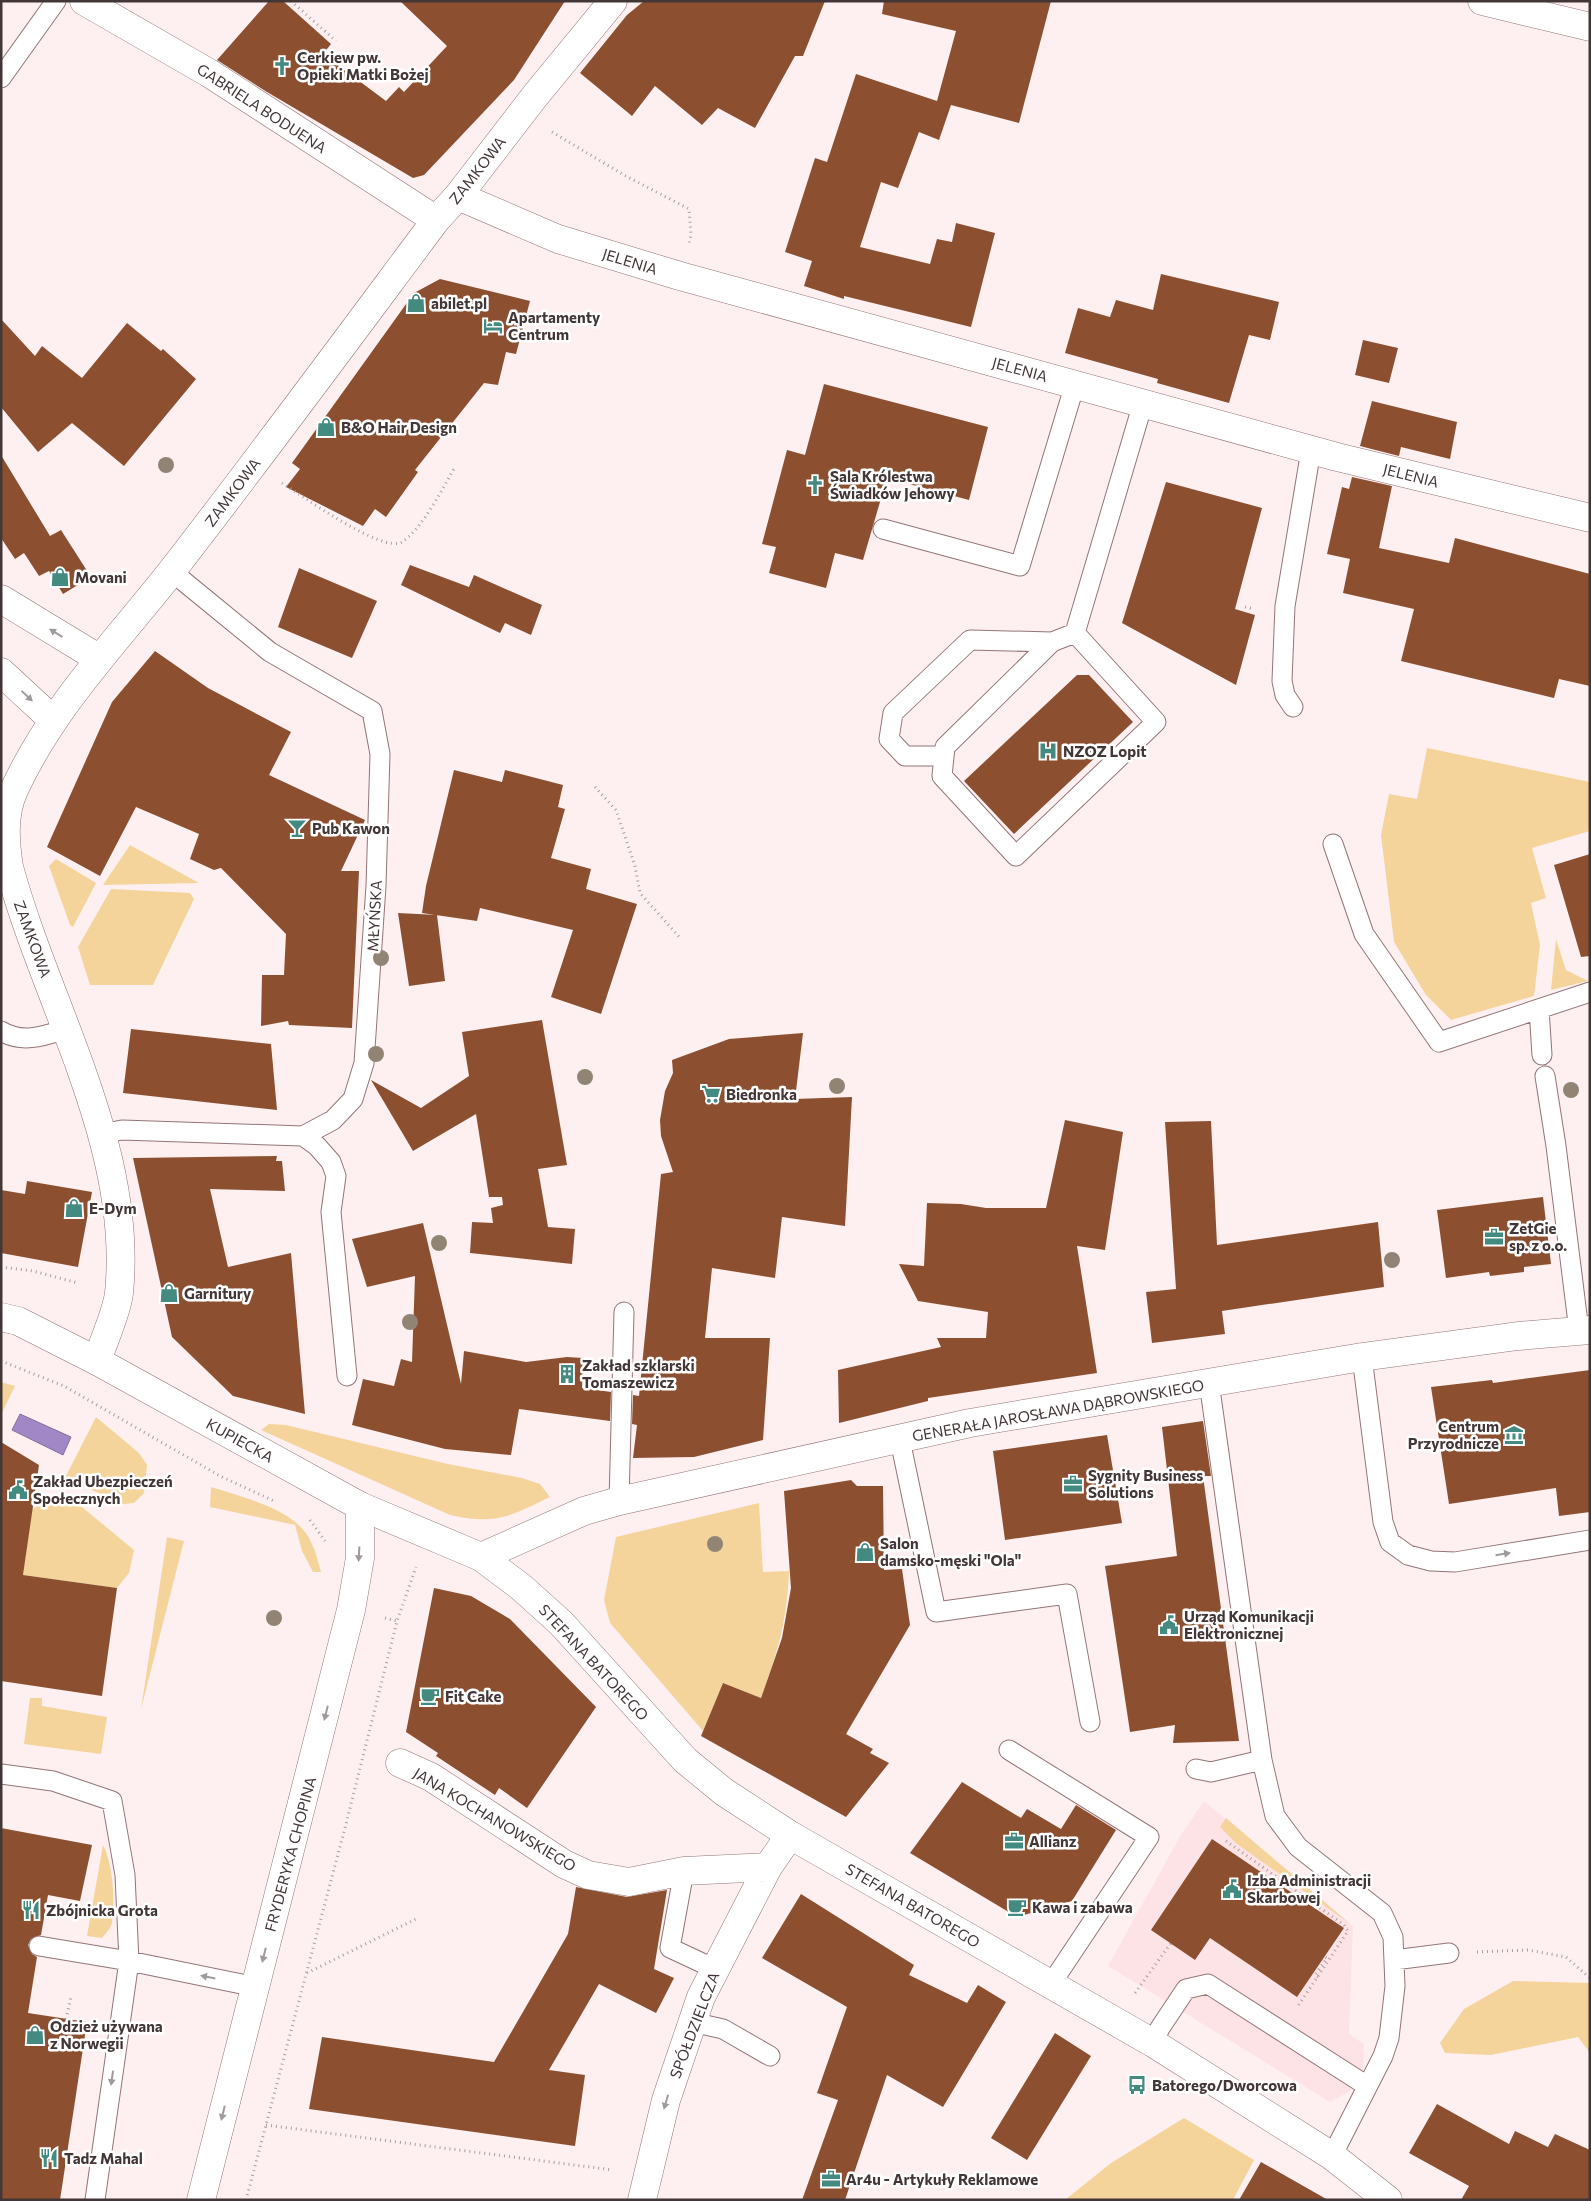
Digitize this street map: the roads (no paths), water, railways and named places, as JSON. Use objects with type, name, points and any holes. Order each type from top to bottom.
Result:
[{"type":"street","name":"GABRIELA BODUENA","points":[[84,1],[209,73],[436,220]]},
{"type":"street","name":"ZAMKOWA","points":[[98,1361],[118,1294],[120,1232],[117,1201],[101,1134],[66,1029],[14,888],[5,843],[5,824],[13,791],[53,720],[98,658],[171,571],[436,220],[458,196],[522,113],[613,1]]},
{"type":"street","points":[[1482,1],[1590,27]]},
{"type":"street","name":"JELENIA","points":[[458,196],[558,239],[680,276],[1311,450],[1590,518]]},
{"type":"street","points":[[1,599],[98,658]]},
{"type":"street","points":[[1,672],[53,720]]},
{"type":"street","name":"KUPIECKA","points":[[1,1317],[18,1321],[98,1361],[360,1506],[481,1558]]},
{"type":"street","name":"GENERAŁA JAROSŁAWA DĄBROWSKIEGO","points":[[481,1558],[584,1511],[619,1501],[970,1424],[1362,1357],[1518,1336],[1584,1330]]},
{"type":"street","name":"FRYDERYKA CHOPINA","points":[[201,2200],[351,1610],[360,1558],[360,1506]]},
{"type":"street","name":"STEFANA BATOREGO","points":[[481,1558],[521,1587],[560,1623],[686,1760],[724,1792],[790,1835],[1153,2043],[1332,2156],[1388,2200]]},
{"type":"street","name":"JANA KOCHANOWSKIEGO","points":[[400,1763],[431,1777],[564,1864],[588,1875],[629,1882],[684,1871],[768,1867]]},
{"type":"street","name":"SPÓŁDZIELCZA","points":[[645,2187],[666,2100],[701,1997],[768,1867],[790,1835]]},
{"type":"lane","points":[[1,78],[56,1]]},
{"type":"lane","points":[[883,529],[1020,566],[1075,384]]},
{"type":"lane","points":[[1075,633],[1143,403]]},
{"type":"lane","points":[[1293,707],[1285,695],[1282,681],[1285,606],[1311,450]]},
{"type":"lane","name":"MŁYŃSKA","points":[[101,1134],[122,1130],[303,1136],[333,1120],[353,1099],[364,1063],[376,886],[380,754],[372,711],[270,652],[171,571]]},
{"type":"lane","points":[[944,756],[905,756],[889,739],[893,714],[970,640],[1052,642],[1075,633]]},
{"type":"lane","points":[[1052,642],[945,747],[942,776],[1016,856],[1156,722],[1075,633]]},
{"type":"lane","points":[[1333,844],[1364,934],[1439,1042],[1590,992]]},
{"type":"lane","points":[[1540,1009],[1542,1055]]},
{"type":"lane","points":[[1,1031],[16,1038],[33,1038],[66,1029]]},
{"type":"lane","points":[[1545,1076],[1584,1330]]},
{"type":"lane","points":[[303,1136],[317,1146],[331,1162],[336,1176],[331,1212],[347,1376]]},
{"type":"lane","points":[[619,1501],[624,1312]]},
{"type":"lane","points":[[1362,1357],[1383,1522],[1390,1542],[1408,1555],[1431,1561],[1455,1562],[1590,1540]]},
{"type":"lane","points":[[1209,1382],[1262,1760],[1275,1816],[1298,1847],[1382,1913],[1393,1937],[1395,1986],[1389,2038],[1383,2056],[1332,2156]]},
{"type":"lane","points":[[900,1440],[936,1612],[1068,1594],[1090,1722]]},
{"type":"lane","points":[[1010,1750],[1149,1837],[1051,1984]]},
{"type":"lane","points":[[1196,1769],[1211,1772],[1262,1760]]},
{"type":"lane","points":[[1,1774],[53,1781],[112,1801],[126,1875],[129,1961],[95,2200]]},
{"type":"lane","points":[[684,1871],[670,1948],[715,1969]]},
{"type":"lane","points":[[39,1946],[129,1961],[256,1987]]},
{"type":"lane","points":[[1394,1960],[1449,1953]]},
{"type":"lane","points":[[1153,2043],[1160,2028],[1186,1989],[1208,1984],[1280,2032],[1362,2082],[1366,2088]]},
{"type":"lane","points":[[692,2022],[723,2029],[770,2056]]},
{"type":"place","name":"Cerkiew pw. Opieki Matki Bożej","points":[[282,66]]},
{"type":"place","name":"abilet.pl","points":[[416,303]]},
{"type":"place","name":"Apartamenty Centrum","points":[[493,326]]},
{"type":"place","name":"B&O Hair Design","points":[[326,427]]},
{"type":"place","name":"Sala Królestwa Świadków Jehowy","points":[[815,485]]},
{"type":"place","name":"Movani","points":[[60,577]]},
{"type":"place","name":"NZOZ Lopit","points":[[1048,751]]},
{"type":"place","name":"Pub Kawon","points":[[297,828]]},
{"type":"place","name":"Biedronka","points":[[711,1094]]},
{"type":"place","name":"E-Dym","points":[[74,1208]]},
{"type":"place","name":"ZetGie sp. z o.o.","points":[[1494,1237]]},
{"type":"place","name":"Garnitury","points":[[169,1293]]},
{"type":"place","name":"Zakład szklarski Tomaszewicz","points":[[567,1374]]},
{"type":"place","name":"Centrum Przyrodnicze","points":[[1514,1435]]},
{"type":"place","name":"Sygnity Business Solutions","points":[[1073,1484]]},
{"type":"place","name":"Zakład Ubezpieczeń Społecznych","points":[[18,1490]]},
{"type":"place","name":"Salon damsko-męski \"Ola\"","points":[[865,1552]]},
{"type":"place","name":"Urząd Komunikacji Elektronicznej","points":[[1169,1625]]},
{"type":"place","name":"Fit Cake","points":[[430,1696]]},
{"type":"place","name":"Allianz","points":[[1014,1841]]},
{"type":"place","name":"Izba Administracji Skarbowej","points":[[1232,1889]]},
{"type":"place","name":"Kawa i zabawa","points":[[1017,1907]]},
{"type":"place","name":"Zbójnicka Grota","points":[[31,1910]]},
{"type":"place","name":"Odzież używana z Norwegii","points":[[35,2035]]},
{"type":"place","name":"Batorego/Dworcowa","points":[[1137,2085]]},
{"type":"place","name":"Tadz Mahal","points":[[49,2158]]},
{"type":"place","name":"Ar4u - Artykuły Reklamowe","points":[[831,2179]]}]
